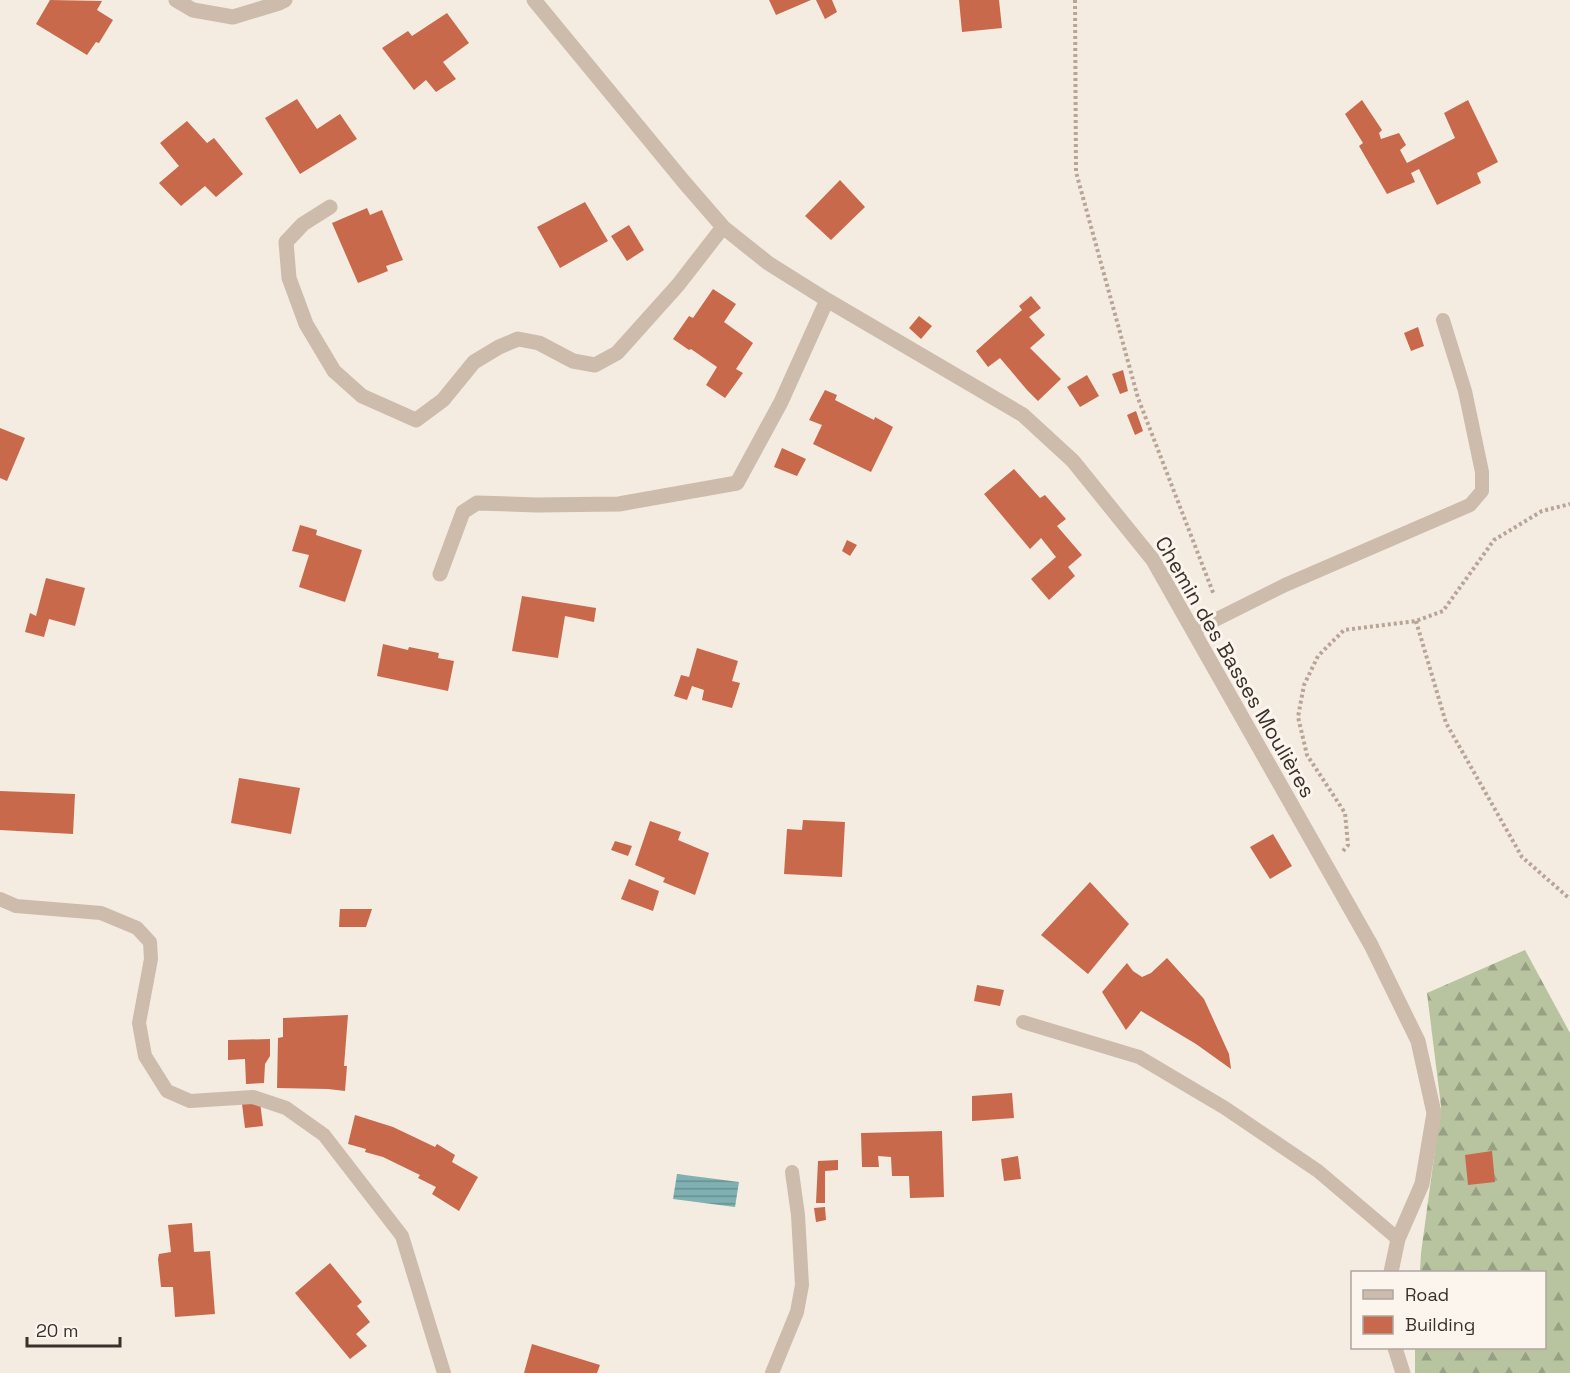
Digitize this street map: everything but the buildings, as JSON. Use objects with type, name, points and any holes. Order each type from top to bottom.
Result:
[{"type":"street","points":[[176,0],[193,10],[233,17],[285,0]]},
{"type":"street","name":"Chemin des Basses Moulières","points":[[534,0],[723,226],[768,263],[1023,415],[1073,462],[1153,560],[1371,945],[1419,1041],[1434,1113],[1422,1184],[1398,1239],[1391,1271]]},
{"type":"street","points":[[330,207],[303,224],[286,242],[289,278],[306,324],[334,371],[362,396],[416,420],[443,400],[474,362],[518,339],[538,343],[573,361],[595,365],[617,353],[678,285],[723,226]]},
{"type":"street","points":[[440,574],[463,512],[477,503],[619,504],[737,483],[781,402],[827,300]]},
{"type":"street","points":[[1396,1349],[1403,1373]]},
{"type":"lane","points":[[1193,631],[1285,585],[1470,506],[1482,491],[1482,472],[1465,391],[1443,320]]},
{"type":"lane","points":[[0,899],[16,906],[102,913],[137,928],[150,942],[151,959],[139,1023],[145,1056],[167,1091],[190,1101],[253,1097],[286,1108],[324,1135],[402,1236],[444,1373]]},
{"type":"lane","points":[[1023,1022],[1138,1058],[1158,1069],[1225,1108],[1317,1171],[1398,1239]]},
{"type":"lane","points":[[772,1373],[797,1312],[802,1285],[798,1215],[792,1172]]},
{"type":"path","points":[[1075,0],[1076,172],[1138,398],[1215,597]]},
{"type":"path","points":[[1329,870],[1348,845],[1346,813],[1307,755],[1298,717],[1304,685],[1318,656],[1344,630],[1416,621],[1443,611],[1494,540],[1542,511],[1570,504]]},
{"type":"path","points":[[1416,621],[1446,723],[1522,857],[1570,899]]},
{"type":"green space","points":[[1525,950],[1570,1033],[1570,1373],[1415,1373],[1415,1349],[1546,1349],[1546,1271],[1420,1271],[1441,1106],[1427,993]]},
{"type":"water","points":[[677,1174],[739,1182],[735,1207],[673,1199]]}]
